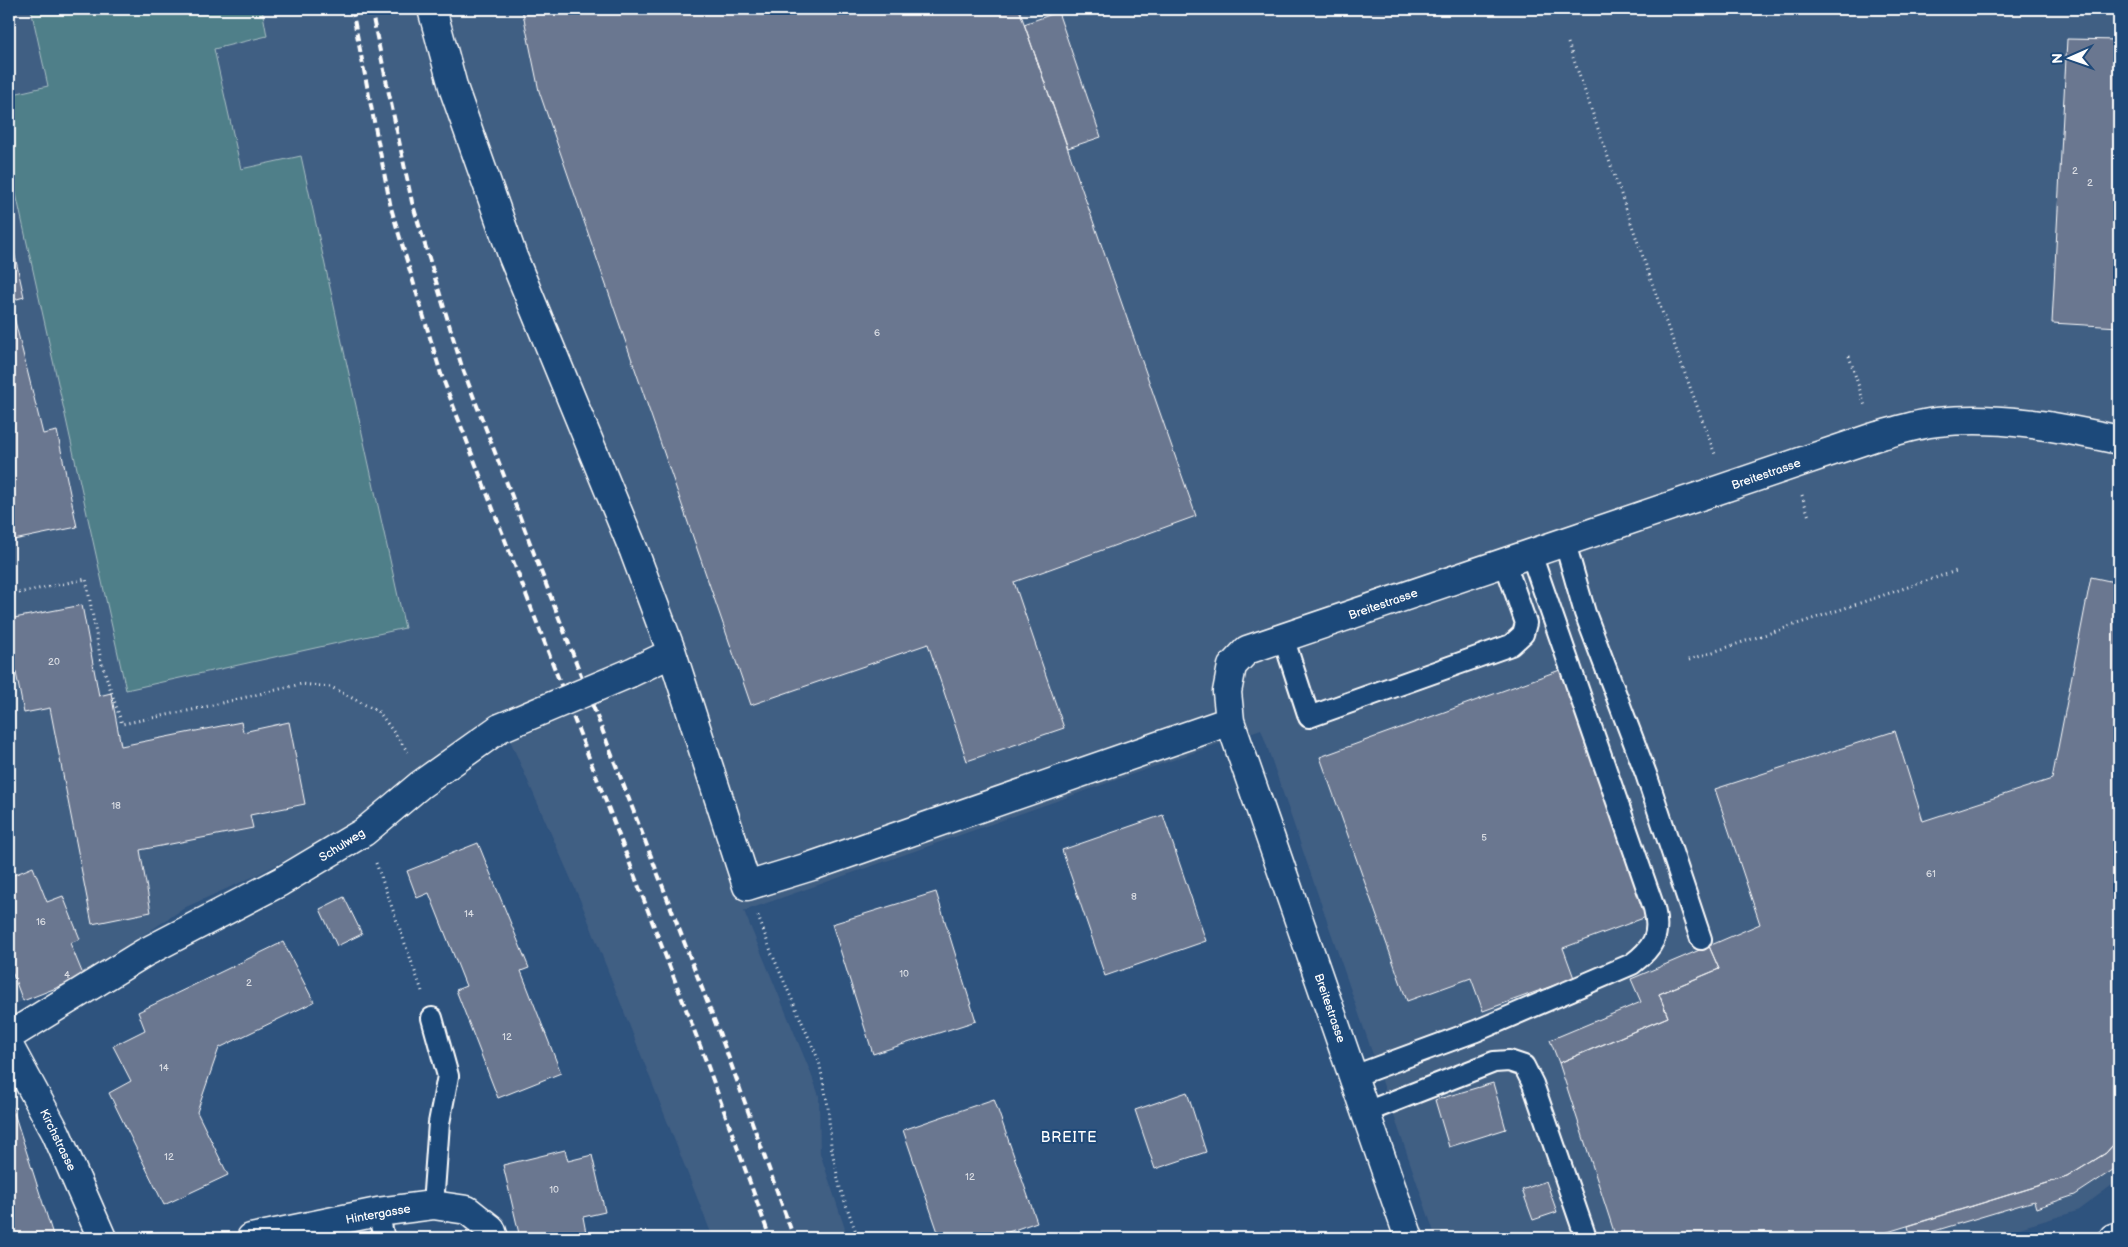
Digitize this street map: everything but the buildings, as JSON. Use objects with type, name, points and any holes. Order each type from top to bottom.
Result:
[{"type":"street","points":[[432,9],[454,90],[512,258],[634,551],[672,653],[747,886],[812,866],[1230,721]]},
{"type":"street","name":"Breitestrasse","points":[[1409,1238],[1230,721],[1227,692],[1232,666],[1247,650],[1283,637],[1565,543],[1874,436],[1936,422],[2001,419],[2059,427],[2119,440]]},
{"type":"street","name":"Schulweg","points":[[9,1036],[144,953],[280,882],[364,832],[420,785],[500,728],[630,673],[672,653]]},
{"type":"street","name":"Kirchstrasse","points":[[9,1046],[56,1132],[102,1238]]},
{"type":"street","name":"Hintergasse","points":[[251,1238],[378,1212],[434,1205],[467,1210],[491,1229],[494,1238]]},
{"type":"street","points":[[2114,1238],[2119,1236]]},
{"type":"lane","points":[[1565,543],[1584,613],[1646,774],[1701,939]]},
{"type":"lane","points":[[1354,1076],[1476,1031],[1632,964],[1648,952],[1656,937],[1658,922],[1654,908],[1531,554]]},
{"type":"lane","points":[[1283,637],[1309,717],[1511,645],[1523,634],[1526,623],[1505,563]]},
{"type":"lane","points":[[432,1018],[448,1076],[439,1123],[434,1205]]},
{"type":"lane","points":[[1366,1112],[1494,1062],[1509,1061],[1524,1066],[1533,1084],[1586,1238]]},
{"type":"lane","points":[[378,1212],[384,1238]]},
{"type":"path","points":[[1568,43],[1661,308],[1716,457]]},
{"type":"path","points":[[1849,356],[1865,407]]},
{"type":"path","points":[[1802,495],[1809,517]]},
{"type":"path","points":[[1689,660],[1960,570]]},
{"type":"path","points":[[9,595],[86,579],[101,661],[122,724],[192,710],[301,684],[331,688],[379,712],[406,749],[420,785]]},
{"type":"path","points":[[9,796],[13,817],[9,818]]},
{"type":"path","points":[[364,832],[432,1018]]},
{"type":"path","points":[[747,886],[772,954],[819,1061],[828,1106],[831,1146],[840,1188],[858,1238]]},
{"type":"shaded area","points":[[9,9],[2119,9],[2119,1180],[2077,1211],[1986,1238],[1436,1238],[1261,729],[744,911],[819,1096],[820,1153],[848,1238],[713,1238],[581,902],[498,713],[333,835],[257,875],[186,907],[92,969],[84,977],[10,1006]]},
{"type":"green space","points":[[31,9],[262,9],[267,36],[214,49],[241,169],[301,156],[405,628],[126,690],[9,162],[9,95],[48,86]]},
{"type":"railway","points":[[352,9],[391,208],[441,374],[706,1061],[770,1238]]},
{"type":"railway","points":[[371,9],[412,202],[462,367],[727,1053],[794,1238]]},
{"type":"district","name":"BREITE","points":[[1069,1137]]}]
